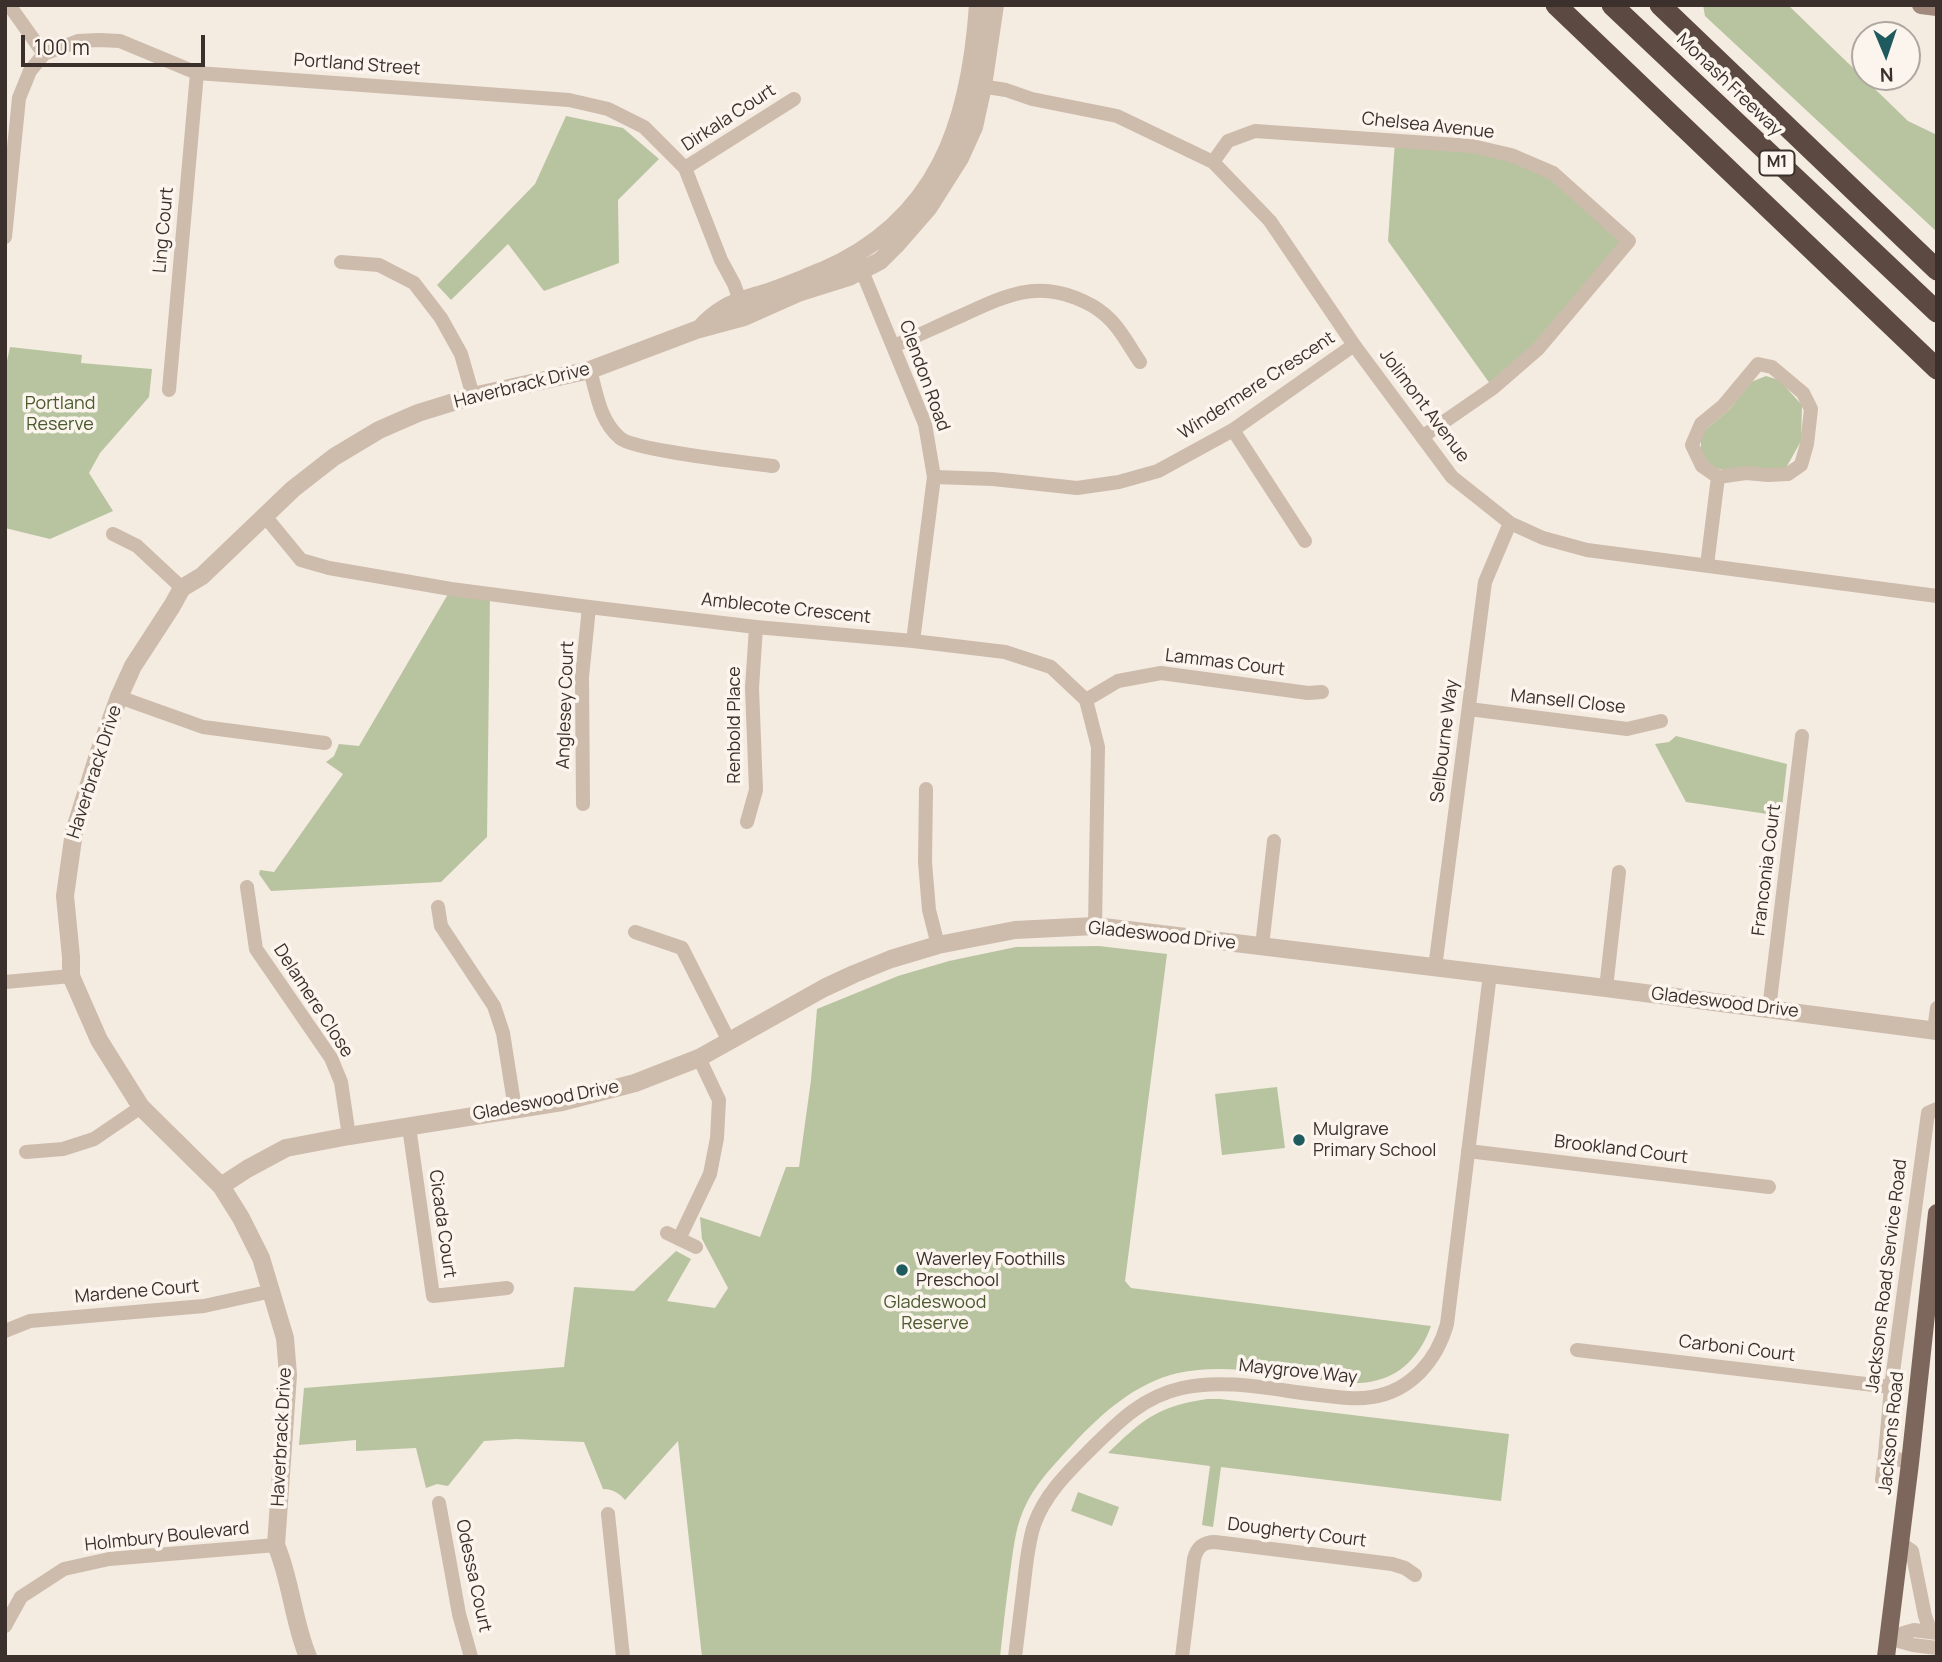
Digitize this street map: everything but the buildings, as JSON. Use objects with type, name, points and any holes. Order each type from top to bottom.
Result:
[{"type":"highway","name":"Monash Freeway","points":[[1660,5],[1937,270]]},
{"type":"highway","name":"Monash Freeway","points":[[1616,8],[1937,312]]},
{"type":"highway","points":[[1562,10],[1937,369]]},
{"type":"highway","points":[[1841,277],[1937,379]]},
{"type":"main road","points":[[1921,5],[1937,6]]},
{"type":"main road","name":"Jacksons Road","points":[[1886,1657],[1937,1213]]},
{"type":"street","points":[[5,237],[8,176],[19,98],[30,71],[44,54],[9,5]]},
{"type":"street","name":"Haverbrack Drive","points":[[308,1657],[302,1644],[283,1562],[276,1545],[288,1375],[285,1338],[261,1258],[221,1186],[141,1107],[99,1040],[71,976],[65,896],[74,832],[119,697],[133,666],[182,588],[202,576],[293,489],[334,457],[379,430],[418,413],[473,396],[590,370],[696,330],[724,308],[743,309],[798,293],[862,271],[889,253],[944,186],[974,127],[978,5]]},
{"type":"street","name":"Haverbrack Drive","points":[[743,309],[852,255],[874,241],[919,199],[941,163],[956,130],[965,100],[975,85],[995,5]]},
{"type":"street","name":"Portland Street","points":[[44,54],[78,41],[120,41],[197,73],[569,100],[608,109],[644,127],[685,168],[743,309]]},
{"type":"street","name":"Ling Court","points":[[169,390],[197,73]]},
{"type":"street","name":"Jolimont Avenue","points":[[975,85],[1117,116],[1213,162],[1270,221],[1354,345],[1452,477],[1510,523],[1543,538],[1587,550],[1937,596]]},
{"type":"street","name":"Dirkala Court","points":[[685,168],[794,99]]},
{"type":"street","name":"Chelsea Avenue","points":[[1213,162],[1228,141],[1255,131],[1472,146],[1511,155],[1553,173],[1629,241],[1538,349],[1493,388],[1422,437]]},
{"type":"street","name":"Clendon Road","points":[[852,255],[862,271],[925,424],[934,477],[913,641]]},
{"type":"street","points":[[341,262],[379,265],[414,283],[441,318],[461,354],[473,396]]},
{"type":"street","points":[[894,346],[997,300],[1020,292],[1042,290],[1075,298],[1105,314],[1140,362]]},
{"type":"street","name":"Windermere Crescent","points":[[934,477],[1077,488],[1119,482],[1158,471],[1233,430],[1354,345]]},
{"type":"street","points":[[1758,364],[1772,367],[1803,393],[1811,409],[1807,444],[1801,465],[1788,474],[1746,473],[1718,477],[1702,466],[1692,445],[1701,424],[1724,406],[1758,364]]},
{"type":"street","points":[[590,370],[601,412],[622,441],[773,466]]},
{"type":"street","points":[[1233,430],[1305,541]]},
{"type":"street","points":[[1707,565],[1718,477]]},
{"type":"street","name":"Amblecote Crescent","points":[[264,515],[301,560],[329,568],[451,589],[589,607],[1005,652],[1051,667],[1086,700]]},
{"type":"street","name":"Selbourne Way","points":[[1435,968],[1485,582],[1510,523]]},
{"type":"street","points":[[113,534],[137,546],[182,588]]},
{"type":"street","name":"Anglesey Court","points":[[583,804],[582,677],[589,607]]},
{"type":"street","name":"Renbold Place","points":[[747,822],[756,790],[752,688],[757,627]]},
{"type":"street","name":"Lammas Court","points":[[1086,700],[1118,681],[1161,673],[1308,693],[1322,692]]},
{"type":"street","points":[[119,697],[203,727],[325,743]]},
{"type":"street","points":[[1086,700],[1098,747],[1095,926]]},
{"type":"street","name":"Mansell Close","points":[[1469,709],[1627,729],[1661,721]]},
{"type":"street","name":"Franconia Court","points":[[1769,1009],[1802,736]]},
{"type":"street","points":[[926,789],[926,874],[929,910],[938,945]]},
{"type":"street","points":[[1262,946],[1274,842]]},
{"type":"street","points":[[1606,988],[1619,872]]},
{"type":"street","name":"Delamere Close","points":[[247,887],[256,949],[331,1058],[341,1082],[349,1136]]},
{"type":"street","points":[[438,907],[442,926],[494,1006],[503,1033],[515,1109]]},
{"type":"street","name":"Gladeswood Drive","points":[[221,1186],[286,1148],[562,1102],[635,1083],[699,1058],[824,988],[891,959],[938,945],[1015,930],[1095,926],[1935,1031]]},
{"type":"street","points":[[635,932],[682,948],[729,1041]]},
{"type":"street","name":"Maygrove Way","points":[[1015,1657],[1028,1551],[1040,1511],[1048,1496],[1069,1471],[1121,1419],[1138,1406],[1179,1389],[1203,1385],[1232,1385],[1349,1398],[1372,1397],[1395,1390],[1413,1379],[1436,1353],[1447,1324],[1490,974]]},
{"type":"street","points":[[5,982],[71,976]]},
{"type":"street","points":[[1935,1031],[1937,1008]]},
{"type":"street","points":[[696,1247],[673,1236],[710,1174],[717,1138],[719,1100],[699,1058]]},
{"type":"street","points":[[26,1152],[63,1149],[94,1139],[141,1107]]},
{"type":"street","name":"Jacksons Road Service Road","points":[[1882,1480],[1891,1387],[1928,1113],[1937,1109]]},
{"type":"street","name":"Cicada Court","points":[[409,1127],[433,1296],[507,1288]]},
{"type":"street","name":"Brookland Court","points":[[1468,1151],[1769,1187]]},
{"type":"street","name":"Mardene Court","points":[[5,1331],[30,1321],[204,1307],[272,1291]]},
{"type":"street","name":"Carboni Court","points":[[1577,1350],[1891,1387]]},
{"type":"street","points":[[1885,1455],[1910,1463]]},
{"type":"street","name":"Odessa Court","points":[[439,1503],[459,1614],[471,1657]]},
{"type":"street","points":[[608,1514],[623,1657]]},
{"type":"street","name":"Dougherty Court","points":[[1182,1657],[1194,1559],[1198,1549],[1206,1543],[1392,1564],[1415,1575]]},
{"type":"street","points":[[1900,1543],[1912,1551],[1925,1616],[1934,1633]]},
{"type":"street","name":"Holmbury Boulevard","points":[[5,1626],[21,1597],[64,1569],[109,1559],[276,1545]]},
{"type":"street","points":[[1888,1638],[1914,1630],[1934,1633]]},
{"type":"street","points":[[1888,1638],[1937,1648]]},
{"type":"green space","points":[[1703,5],[1788,5],[1851,66],[1851,91],[1877,91],[1908,121],[1937,135],[1937,232],[1705,16]]},
{"type":"green space","points":[[566,116],[623,128],[659,159],[618,200],[619,263],[544,291],[508,244],[451,300],[437,285],[535,184]]},
{"type":"green space","points":[[1395,141],[1472,146],[1553,173],[1629,241],[1493,388],[1388,241]]},
{"type":"green space","name":"Portland Reserve","points":[[10,347],[82,355],[81,363],[152,369],[149,397],[100,453],[89,473],[113,511],[50,539],[5,528],[5,370]]},
{"type":"green space","points":[[1766,376],[1779,380],[1802,405],[1801,441],[1786,468],[1711,468],[1701,453],[1701,439],[1706,429],[1729,410],[1751,382]]},
{"type":"green space","points":[[451,589],[490,594],[487,837],[441,882],[271,891],[259,874],[260,870],[274,872],[343,774],[326,762],[334,756],[339,744],[359,746]]},
{"type":"green space","points":[[1676,736],[1787,764],[1781,816],[1686,802],[1655,744],[1669,742]]},
{"type":"green space","name":"Gladeswood Reserve","points":[[1099,946],[1167,954],[1125,1281],[1131,1288],[1431,1326],[1423,1344],[1411,1360],[1388,1377],[1378,1380],[1346,1383],[1246,1370],[1195,1370],[1148,1384],[1121,1400],[1074,1443],[1028,1501],[1020,1518],[1015,1541],[1000,1657],[702,1657],[678,1441],[625,1500],[615,1492],[603,1489],[584,1442],[516,1439],[484,1441],[448,1486],[437,1484],[426,1488],[416,1448],[356,1451],[356,1440],[299,1445],[304,1388],[564,1367],[574,1287],[634,1291],[676,1251],[691,1259],[667,1301],[715,1308],[728,1288],[702,1239],[700,1217],[760,1237],[786,1167],[799,1167],[817,1009],[898,976],[949,961],[1016,947]]},
{"type":"green space","points":[[1277,1087],[1285,1148],[1222,1155],[1215,1094]]},
{"type":"green space","points":[[1207,1399],[1509,1434],[1501,1501],[1221,1467],[1213,1527],[1202,1525],[1210,1466],[1108,1453],[1141,1423],[1163,1410]]},
{"type":"green space","points":[[1078,1492],[1119,1507],[1112,1526],[1071,1511]]},
{"type":"place","name":"Mulgrave Primary School","points":[[1299,1140]]},
{"type":"place","name":"Waverley Foothills Preschool","points":[[902,1270]]}]
